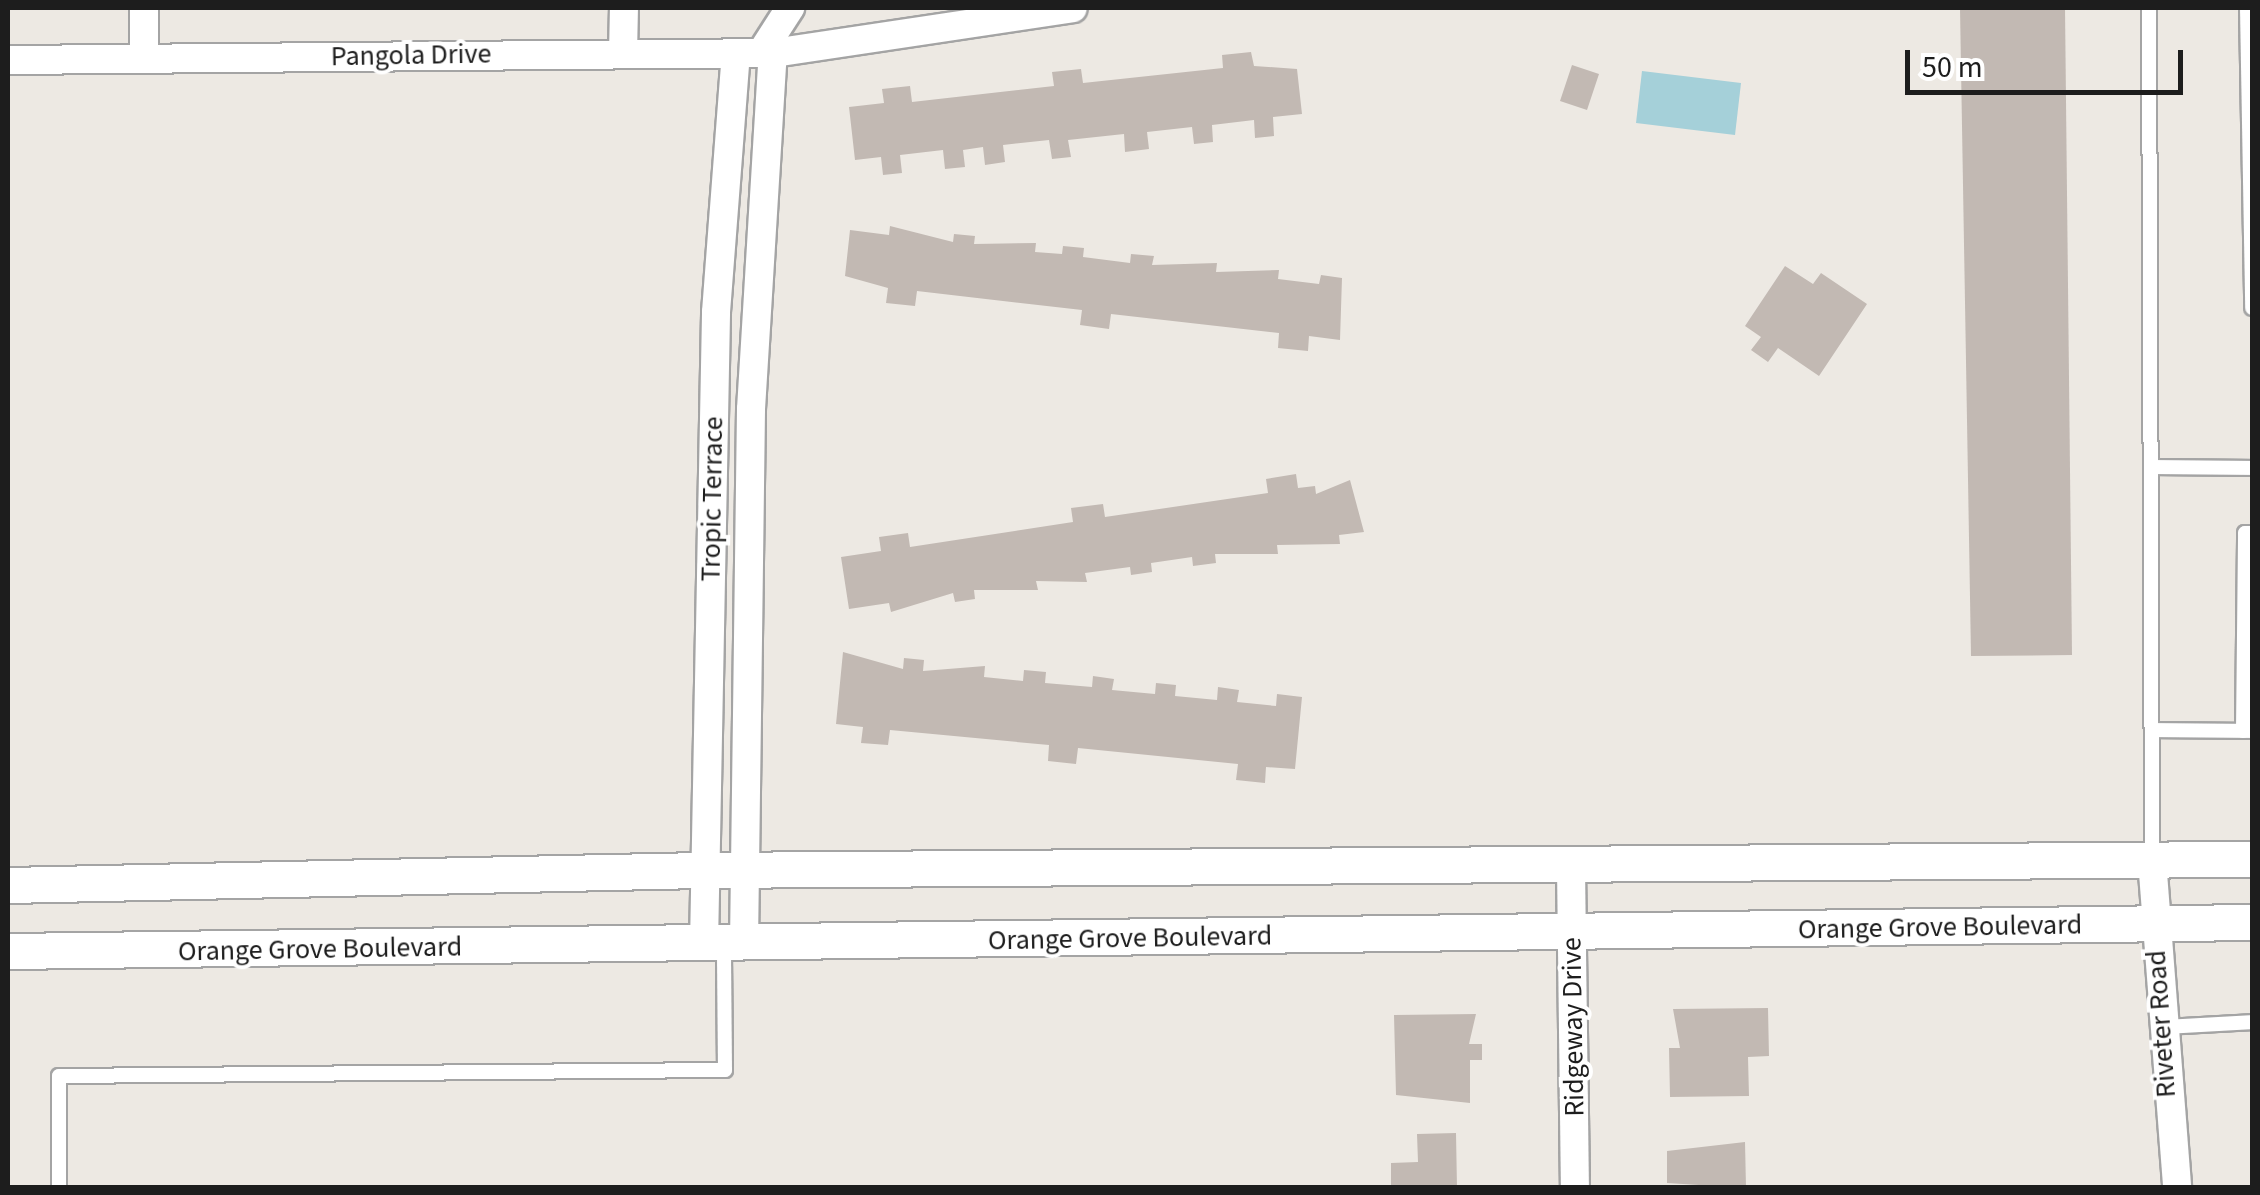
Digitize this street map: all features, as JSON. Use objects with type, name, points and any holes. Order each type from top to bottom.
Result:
[{"type":"street","points":[[144,8],[144,58]]},
{"type":"street","points":[[624,8],[624,54]]},
{"type":"street","points":[[757,54],[790,8]]},
{"type":"street","points":[[757,54],[997,12],[1073,8]]},
{"type":"street","name":"Pangola Drive","points":[[8,60],[757,54]]},
{"type":"street","name":"Tropic Terrace","points":[[724,945],[745,870],[757,54]]},
{"type":"street","name":"Tropic Terrace","points":[[724,945],[704,870],[716,312],[757,54]]},
{"type":"street","points":[[8,885],[704,870],[2252,859]]},
{"type":"street","name":"Riveter Road","points":[[2152,860],[2158,1027],[2176,1188]]},
{"type":"street","name":"Ridgeway Drive","points":[[1572,866],[1575,1188]]},
{"type":"street","name":"Orange Grove Boulevard","points":[[8,952],[2252,922]]},
{"type":"lane","points":[[2149,8],[2157,467],[2152,860]]},
{"type":"lane","points":[[2247,8],[2252,308]]},
{"type":"lane","points":[[2157,467],[2252,468]]},
{"type":"lane","points":[[2154,730],[2248,731],[2245,533],[2252,533]]},
{"type":"lane","points":[[59,1188],[59,1076],[726,1070],[724,945]]},
{"type":"lane","points":[[2158,1027],[2252,1022]]},
{"type":"water","points":[[1642,71],[1741,83],[1735,135],[1636,123]]},
{"type":"building","points":[[1960,8],[2065,8],[2072,655],[1971,656]]},
{"type":"building","points":[[1251,52],[1254,66],[1297,69],[1302,114],[1273,117],[1274,136],[1255,138],[1254,120],[1212,125],[1213,142],[1194,144],[1192,127],[1147,132],[1149,149],[1125,152],[1124,134],[1068,140],[1071,157],[1052,159],[1049,140],[1003,145],[1005,162],[985,165],[983,147],[963,150],[965,167],[945,169],[943,150],[900,155],[902,173],[883,175],[881,157],[855,160],[849,107],[884,103],[882,89],[910,86],[912,102],[1054,86],[1052,72],[1081,69],[1083,83],[1223,68],[1222,55]]},
{"type":"building","points":[[1572,65],[1599,74],[1587,110],[1560,101]]},
{"type":"building","points":[[890,226],[953,242],[954,234],[975,236],[974,244],[1036,243],[1035,252],[1062,254],[1063,246],[1084,248],[1083,257],[1130,263],[1131,254],[1154,256],[1152,265],[1217,263],[1216,272],[1279,270],[1278,279],[1319,284],[1321,275],[1342,278],[1340,340],[1309,336],[1308,351],[1278,348],[1279,333],[1111,314],[1109,329],[1080,325],[1082,310],[917,291],[915,306],[886,303],[888,288],[845,276],[850,230],[889,235]]},
{"type":"building","points":[[1785,266],[1813,284],[1821,273],[1867,304],[1819,376],[1778,348],[1768,362],[1751,350],[1761,337],[1745,326]]},
{"type":"building","points":[[1296,474],[1298,488],[1315,486],[1316,494],[1350,480],[1364,532],[1339,535],[1340,544],[1277,545],[1278,554],[1215,554],[1216,563],[1193,566],[1192,557],[1151,563],[1152,572],[1131,575],[1130,567],[1085,573],[1087,582],[1036,581],[1038,590],[974,590],[975,599],[955,602],[953,593],[891,612],[889,603],[849,609],[841,557],[881,551],[879,537],[908,533],[910,547],[1073,522],[1071,508],[1103,504],[1105,517],[1268,493],[1266,479]]},
{"type":"building","points":[[843,652],[903,669],[904,658],[924,660],[923,671],[985,666],[984,677],[1023,681],[1024,670],[1046,672],[1045,683],[1092,687],[1093,676],[1114,679],[1112,690],[1155,694],[1156,683],[1176,685],[1175,696],[1217,700],[1218,687],[1239,690],[1237,702],[1276,706],[1277,694],[1302,697],[1295,769],[1266,767],[1265,783],[1236,780],[1238,764],[1078,748],[1076,764],[1048,761],[1049,745],[890,730],[888,745],[861,743],[863,727],[836,724]]},
{"type":"building","points":[[1768,1008],[1769,1056],[1748,1057],[1749,1096],[1670,1097],[1669,1048],[1680,1048],[1673,1009]]},
{"type":"building","points":[[1476,1014],[1469,1044],[1482,1044],[1482,1060],[1470,1060],[1470,1103],[1396,1095],[1394,1015]]},
{"type":"building","points":[[1456,1133],[1457,1188],[1391,1188],[1391,1163],[1418,1162],[1417,1134]]},
{"type":"building","points":[[1745,1142],[1746,1188],[1667,1183],[1667,1151]]}]
